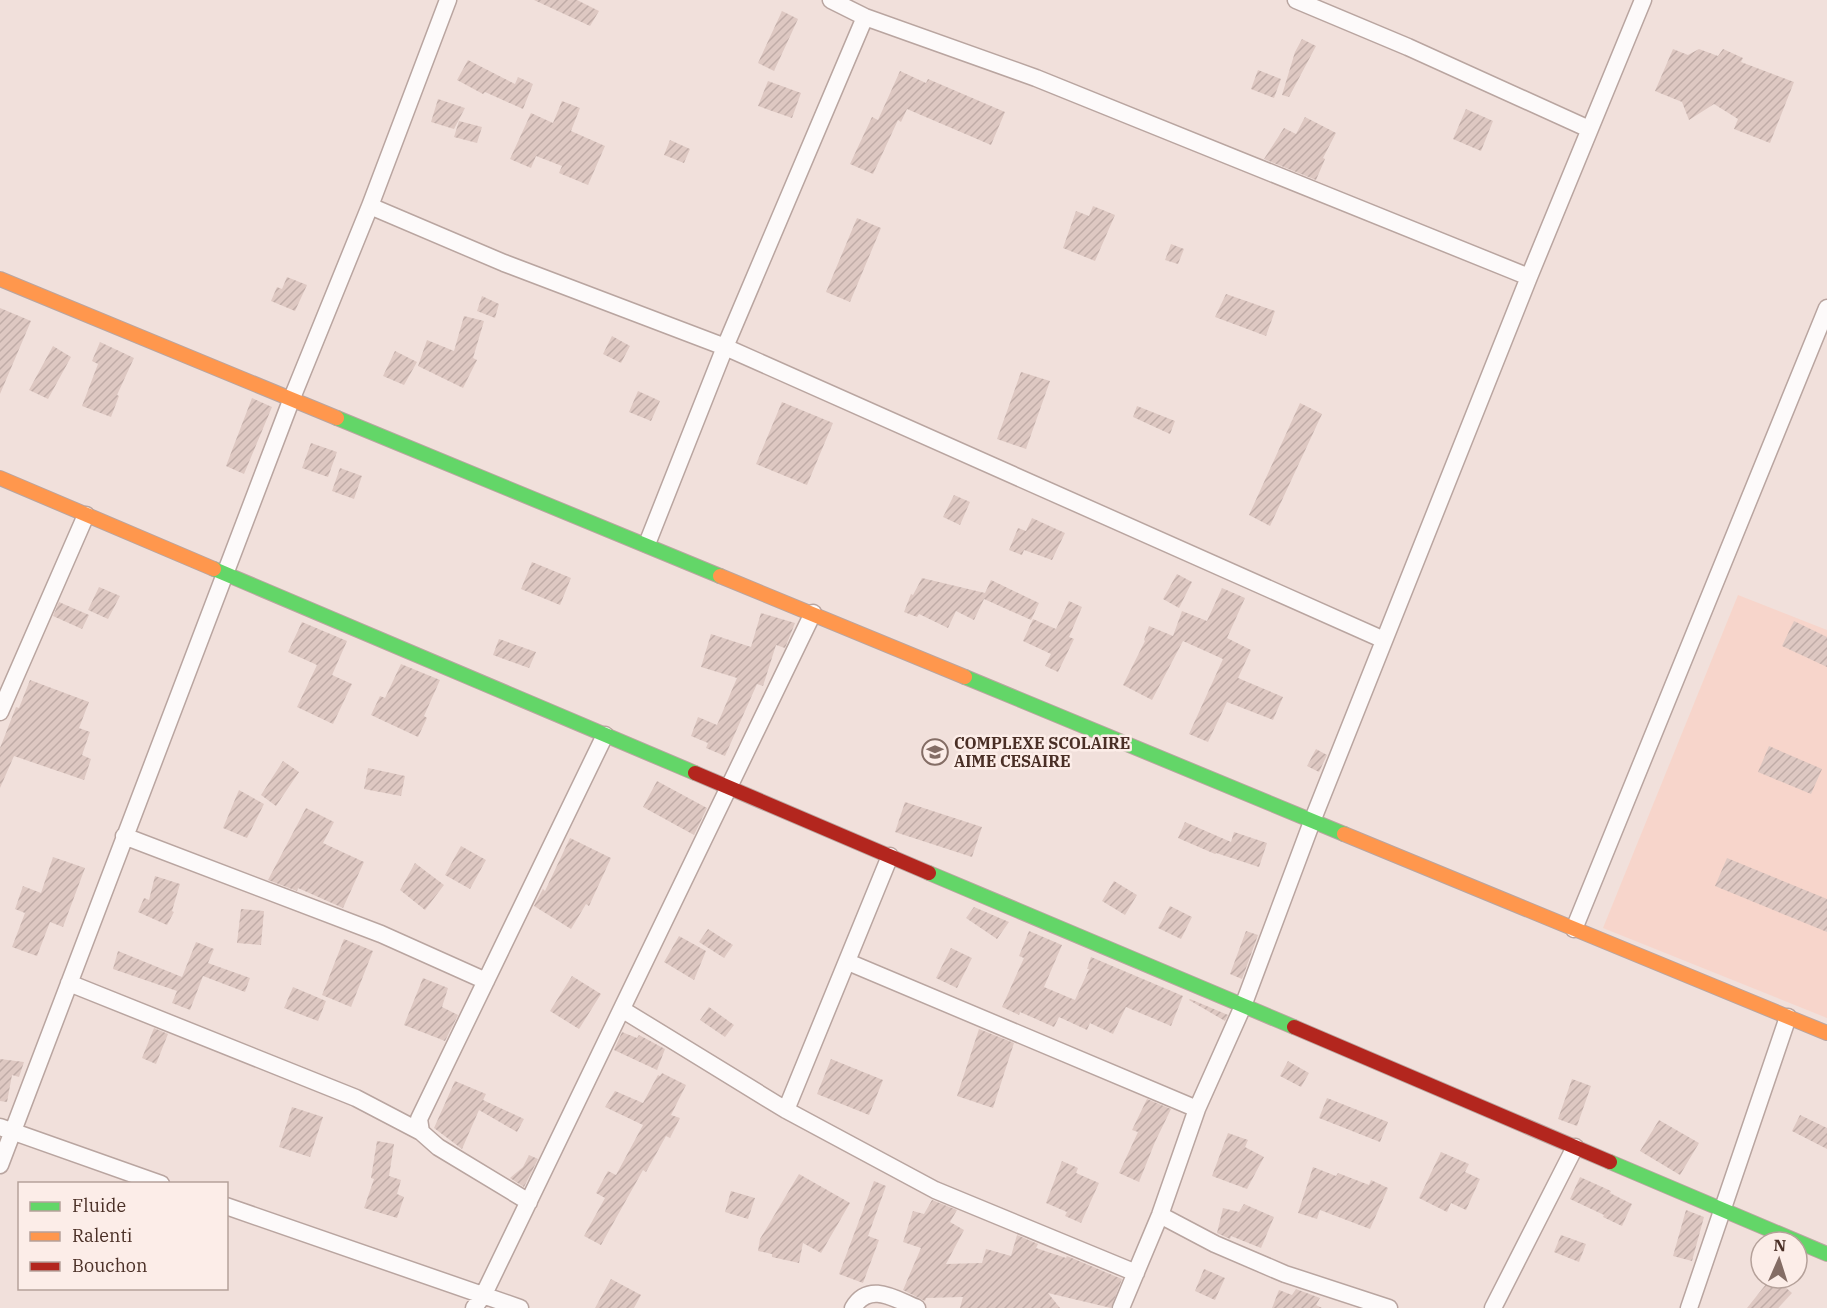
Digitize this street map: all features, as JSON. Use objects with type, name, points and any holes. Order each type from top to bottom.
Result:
[{"type":"street","points":[[0,1165],[6,1130],[69,983],[292,398],[448,0]]},
{"type":"street","points":[[831,0],[865,17],[1036,78],[1528,277]]},
{"type":"street","points":[[1296,0],[1408,47],[1589,129]]},
{"type":"street","points":[[1121,1308],[1160,1215],[1197,1109],[1243,1006],[1313,819],[1528,277],[1643,0]]},
{"type":"street","points":[[647,544],[725,347],[865,17]]},
{"type":"street","points":[[369,206],[504,263],[725,347],[1384,640]]},
{"type":"street","points":[[0,279],[647,544],[1827,1033]]},
{"type":"street","points":[[1574,929],[1827,308]]},
{"type":"street","points":[[0,478],[1827,1254]]},
{"type":"street","points":[[0,712],[86,515]]},
{"type":"street","points":[[479,1301],[623,1010],[813,613]]},
{"type":"street","points":[[421,1132],[419,1119],[605,735]]},
{"type":"street","points":[[124,836],[381,934],[486,981]]},
{"type":"street","points":[[786,1110],[890,856]]},
{"type":"street","points":[[848,962],[1197,1109]]},
{"type":"street","points":[[69,983],[356,1098],[421,1132],[438,1147],[529,1202]]},
{"type":"street","points":[[623,1010],[786,1110],[935,1190],[1136,1273]]},
{"type":"street","points":[[1689,1308],[1788,1017]]},
{"type":"street","points":[[6,1130],[155,1182]]},
{"type":"street","points":[[1493,1308],[1575,1147]]},
{"type":"street","points":[[228,1207],[479,1301],[520,1308]]},
{"type":"street","points":[[1160,1215],[1215,1244],[1285,1274],[1389,1308]]},
{"type":"street","points":[[854,1308],[864,1295],[875,1292],[917,1308]]},
{"type":"shaded area","points":[[1738,595],[1827,630],[1827,1018],[1603,928]]},
{"type":"building","points":[[534,0],[577,0],[599,11],[590,26]]},
{"type":"building","points":[[782,11],[798,19],[774,71],[758,63]]},
{"type":"building","points":[[1302,39],[1316,46],[1289,97],[1282,95],[1295,52]]},
{"type":"building","points":[[1673,49],[1688,55],[1699,49],[1718,56],[1723,49],[1743,58],[1741,62],[1794,82],[1770,143],[1734,129],[1738,119],[1714,104],[1689,120],[1682,102],[1655,91]]},
{"type":"building","points":[[468,60],[515,84],[518,77],[533,84],[523,109],[485,92],[483,94],[457,80]]},
{"type":"building","points":[[1258,70],[1281,79],[1274,98],[1251,89]]},
{"type":"building","points":[[900,71],[926,83],[928,79],[1005,112],[991,145],[907,109],[901,122],[898,120],[873,174],[850,164],[872,117],[878,120]]},
{"type":"building","points":[[768,81],[801,93],[792,118],[758,106]]},
{"type":"building","points":[[438,99],[465,108],[454,129],[431,122]]},
{"type":"building","points":[[562,101],[580,108],[571,131],[605,146],[588,185],[559,173],[562,166],[536,156],[531,168],[510,159],[531,113],[553,123]]},
{"type":"building","points":[[1466,109],[1493,121],[1481,151],[1453,139]]},
{"type":"building","points":[[1305,117],[1336,133],[1323,158],[1325,159],[1316,180],[1264,159],[1284,128],[1296,134]]},
{"type":"building","points":[[459,121],[482,127],[477,143],[454,137]]},
{"type":"building","points":[[670,140],[690,149],[684,163],[664,155]]},
{"type":"building","points":[[1093,206],[1115,215],[1095,261],[1063,248],[1076,211],[1089,216]]},
{"type":"building","points":[[857,218],[881,228],[850,302],[826,292]]},
{"type":"building","points":[[1171,244],[1184,249],[1178,264],[1165,260]]},
{"type":"building","points":[[287,277],[307,285],[295,311],[271,301],[277,287],[282,289]]},
{"type":"building","points":[[1226,294],[1275,311],[1266,336],[1215,317]]},
{"type":"building","points":[[482,296],[499,304],[495,318],[477,311]]},
{"type":"building","points":[[0,308],[31,321],[0,394]]},
{"type":"building","points":[[464,316],[484,321],[473,358],[477,360],[463,388],[418,366],[427,340],[454,351]]},
{"type":"building","points":[[612,336],[630,346],[621,363],[603,354]]},
{"type":"building","points":[[100,342],[134,358],[117,395],[119,396],[111,417],[82,406],[98,364],[92,361]]},
{"type":"building","points":[[53,346],[71,357],[48,399],[29,390]]},
{"type":"building","points":[[395,351],[417,362],[404,385],[383,376]]},
{"type":"building","points":[[1021,372],[1050,381],[1026,449],[997,439]]},
{"type":"building","points":[[638,391],[660,401],[651,421],[629,412]]},
{"type":"building","points":[[252,398],[272,407],[244,474],[226,466]]},
{"type":"building","points":[[782,402],[833,423],[807,485],[756,464]]},
{"type":"building","points":[[1300,403],[1322,414],[1270,526],[1249,515]]},
{"type":"building","points":[[1137,406],[1175,421],[1170,434],[1133,417]]},
{"type":"building","points":[[311,443],[337,452],[328,477],[302,468]]},
{"type":"building","points":[[340,468],[362,476],[354,499],[332,491]]},
{"type":"building","points":[[954,495],[970,502],[960,525],[943,517]]},
{"type":"building","points":[[1032,518],[1065,533],[1052,560],[1024,550],[1022,555],[1009,550],[1018,528],[1026,531]]},
{"type":"building","points":[[532,562],[571,578],[560,605],[521,589]]},
{"type":"building","points":[[1177,574],[1192,582],[1179,608],[1163,599]]},
{"type":"building","points":[[922,578],[985,593],[991,580],[1039,603],[1031,620],[984,599],[974,620],[956,611],[948,628],[919,614],[917,617],[904,612],[911,594],[913,595]]},
{"type":"building","points":[[99,587],[120,596],[108,619],[88,610]]},
{"type":"building","points":[[1222,588],[1245,598],[1227,638],[1251,650],[1238,678],[1283,697],[1273,720],[1227,702],[1208,742],[1189,734],[1223,659],[1183,641],[1152,700],[1123,685],[1145,641],[1149,626],[1173,636],[1182,611],[1207,621]]},
{"type":"building","points":[[1069,601],[1082,607],[1069,637],[1074,639],[1058,672],[1045,666],[1051,654],[1023,641],[1033,619],[1056,629]]},
{"type":"building","points":[[59,602],[89,615],[82,629],[53,616]]},
{"type":"building","points":[[761,613],[795,623],[785,648],[776,645],[763,686],[757,684],[725,756],[706,748],[708,743],[691,736],[698,717],[717,725],[737,678],[701,667],[711,634],[751,647]]},
{"type":"building","points":[[1794,621],[1827,637],[1827,667],[1782,646]]},
{"type":"building","points":[[302,622],[347,641],[332,675],[352,684],[333,724],[297,707],[317,665],[288,652]]},
{"type":"building","points":[[499,639],[536,652],[529,668],[493,655]]},
{"type":"building","points":[[401,664],[440,680],[424,716],[427,718],[418,737],[371,715],[380,696],[385,698]]},
{"type":"building","points":[[30,680],[89,702],[79,728],[90,732],[82,755],[91,759],[84,780],[14,756],[0,788],[0,748],[16,707],[19,708]]},
{"type":"building","points":[[1769,746],[1822,769],[1811,794],[1758,772]]},
{"type":"building","points":[[1316,749],[1327,755],[1319,772],[1307,766]]},
{"type":"building","points":[[283,761],[299,772],[276,806],[261,795]]},
{"type":"building","points":[[368,768],[405,776],[401,796],[364,789]]},
{"type":"building","points":[[657,781],[707,808],[694,835],[643,807]]},
{"type":"building","points":[[239,790],[264,804],[247,838],[223,828]]},
{"type":"building","points":[[905,802],[982,827],[972,857],[895,832]]},
{"type":"building","points":[[306,808],[334,822],[323,843],[364,862],[343,908],[298,888],[297,891],[268,880]]},
{"type":"building","points":[[1185,822],[1231,842],[1234,832],[1267,843],[1259,867],[1215,854],[1178,838]]},
{"type":"building","points":[[570,838],[611,858],[589,906],[586,904],[571,929],[534,906],[543,889],[545,891]]},
{"type":"building","points":[[461,846],[486,860],[470,889],[445,875]]},
{"type":"building","points":[[53,857],[85,868],[63,927],[50,922],[37,956],[12,947],[25,913],[15,909],[23,886],[41,893]]},
{"type":"building","points":[[1727,858],[1827,899],[1827,932],[1715,886]]},
{"type":"building","points":[[415,863],[444,885],[425,910],[400,890]]},
{"type":"building","points":[[155,876],[180,884],[172,911],[174,912],[167,925],[138,912],[144,898],[149,900]]},
{"type":"building","points":[[1114,881],[1137,895],[1125,915],[1102,901]]},
{"type":"building","points":[[1170,906],[1192,917],[1181,939],[1158,928]]},
{"type":"building","points":[[974,907],[1009,922],[997,939],[966,918]]},
{"type":"building","points":[[241,909],[264,911],[261,945],[237,943]]},
{"type":"building","points":[[708,929],[733,945],[724,958],[699,942]]},
{"type":"building","points":[[1029,931],[1062,945],[1044,987],[1075,1000],[1089,969],[1087,969],[1091,957],[1183,996],[1171,1026],[1126,1007],[1113,1034],[1090,1023],[1087,1030],[1059,1017],[1054,1027],[1002,1007],[1024,958],[1019,956]]},
{"type":"building","points":[[1246,931],[1258,935],[1242,979],[1230,974]]},
{"type":"building","points":[[679,936],[706,951],[694,980],[664,962]]},
{"type":"building","points":[[344,939],[373,951],[351,1007],[322,995]]},
{"type":"building","points":[[196,942],[214,949],[208,963],[250,978],[245,992],[203,976],[190,1010],[172,1003],[177,991],[113,969],[118,951],[182,977]]},
{"type":"building","points":[[951,948],[972,958],[957,988],[936,978]]},
{"type":"building","points":[[572,976],[601,994],[579,1029],[550,1011]]},
{"type":"building","points":[[423,978],[448,988],[442,1007],[458,1015],[445,1041],[404,1025]]},
{"type":"building","points":[[293,987],[326,1001],[318,1021],[284,1008]]},
{"type":"building","points":[[1189,1000],[1228,1015],[1225,1021]]},
{"type":"building","points":[[709,1007],[734,1025],[725,1037],[700,1020]]},
{"type":"building","points":[[154,1028],[168,1034],[156,1064],[142,1058]]},
{"type":"building","points":[[979,1029],[1014,1043],[993,1108],[957,1096]]},
{"type":"building","points":[[622,1032],[637,1038],[639,1035],[665,1049],[657,1070],[614,1050]]},
{"type":"building","points":[[0,1059],[24,1062],[19,1077],[12,1075],[7,1102],[0,1101]]},
{"type":"building","points":[[831,1059],[883,1080],[869,1115],[817,1094]]},
{"type":"building","points":[[1288,1061],[1309,1073],[1301,1087],[1280,1076]]},
{"type":"building","points":[[662,1073],[686,1085],[671,1115],[680,1118],[670,1138],[666,1136],[646,1172],[643,1170],[601,1245],[584,1236],[605,1198],[596,1193],[608,1171],[616,1175],[643,1125],[605,1107],[615,1091],[643,1103],[658,1075]]},
{"type":"building","points":[[1572,1079],[1591,1086],[1577,1126],[1558,1119]]},
{"type":"building","points":[[455,1081],[486,1094],[483,1100],[524,1119],[517,1132],[479,1110],[462,1149],[434,1128]]},
{"type":"building","points":[[1327,1098],[1388,1122],[1380,1142],[1319,1118]]},
{"type":"building","points":[[1147,1099],[1171,1109],[1139,1182],[1119,1173],[1138,1132],[1132,1130]]},
{"type":"building","points":[[292,1107],[323,1117],[310,1157],[279,1147]]},
{"type":"building","points":[[1800,1115],[1827,1128],[1827,1149],[1792,1131]]},
{"type":"building","points":[[1659,1120],[1699,1143],[1680,1175],[1640,1151]]},
{"type":"building","points":[[1228,1133],[1248,1140],[1245,1147],[1264,1157],[1247,1189],[1212,1176]]},
{"type":"building","points":[[377,1141],[394,1144],[389,1176],[401,1180],[397,1194],[404,1197],[397,1218],[364,1208],[374,1179],[371,1178]]},
{"type":"building","points":[[1441,1152],[1469,1164],[1465,1172],[1480,1179],[1466,1210],[1451,1203],[1447,1212],[1419,1198]]},
{"type":"building","points":[[529,1155],[538,1159],[524,1187],[510,1178],[523,1167]]},
{"type":"building","points":[[1062,1161],[1078,1168],[1076,1173],[1099,1183],[1081,1223],[1065,1216],[1067,1212],[1046,1203]]},
{"type":"building","points":[[1313,1167],[1336,1176],[1338,1173],[1369,1185],[1371,1180],[1388,1188],[1370,1229],[1320,1210],[1317,1219],[1298,1213]]},
{"type":"building","points":[[799,1174],[850,1203],[821,1253],[803,1243],[799,1263],[772,1257],[772,1254],[758,1251],[760,1239]]},
{"type":"building","points":[[1580,1177],[1611,1191],[1610,1193],[1632,1204],[1622,1226],[1570,1199]]},
{"type":"building","points":[[874,1181],[886,1186],[868,1236],[879,1240],[863,1283],[839,1274]]},
{"type":"building","points":[[731,1191],[755,1198],[748,1219],[725,1212]]},
{"type":"building","points":[[932,1200],[957,1210],[950,1222],[964,1230],[946,1264],[982,1263],[986,1249],[1011,1256],[1017,1235],[1038,1244],[1036,1248],[1066,1258],[1067,1256],[1122,1279],[1111,1308],[1048,1293],[1060,1308],[960,1308],[963,1297],[926,1298],[925,1301],[903,1290],[921,1248],[903,1242],[913,1211],[924,1214]]},
{"type":"building","points":[[1244,1204],[1274,1217],[1261,1248],[1217,1233],[1223,1208],[1239,1212]]},
{"type":"building","points":[[1686,1210],[1704,1217],[1692,1261],[1673,1256]]},
{"type":"building","points":[[1561,1235],[1586,1244],[1579,1262],[1554,1252]]},
{"type":"building","points":[[1204,1269],[1225,1278],[1215,1300],[1195,1291]]},
{"type":"building","points":[[611,1279],[641,1295],[634,1308],[595,1308]]},
{"type":"building","points":[[1296,1289],[1320,1298],[1316,1305],[1322,1308],[1272,1308],[1279,1290],[1292,1295]]},
{"type":"building","points":[[1761,1290],[1789,1290],[1792,1293],[1778,1308],[1747,1308]]},
{"type":"traffic: fast","points":[[337,418],[720,576]]},
{"type":"traffic: fast","points":[[214,569],[695,773]]},
{"type":"traffic: fast","points":[[965,677],[1344,834]]},
{"type":"traffic: fast","points":[[929,873],[1294,1027]]},
{"type":"traffic: fast","points":[[1610,1162],[1827,1254]]},
{"type":"traffic: slow","points":[[0,279],[337,418]]},
{"type":"traffic: slow","points":[[0,478],[214,569]]},
{"type":"traffic: slow","points":[[720,576],[965,677]]},
{"type":"traffic: slow","points":[[1344,834],[1827,1033]]},
{"type":"traffic: jam","points":[[695,773],[929,873]]},
{"type":"traffic: jam","points":[[1294,1027],[1610,1162]]},
{"type":"place","name":"COMPLEXE SCOLAIRE AIME CESAIRE","points":[[935,752]]}]
